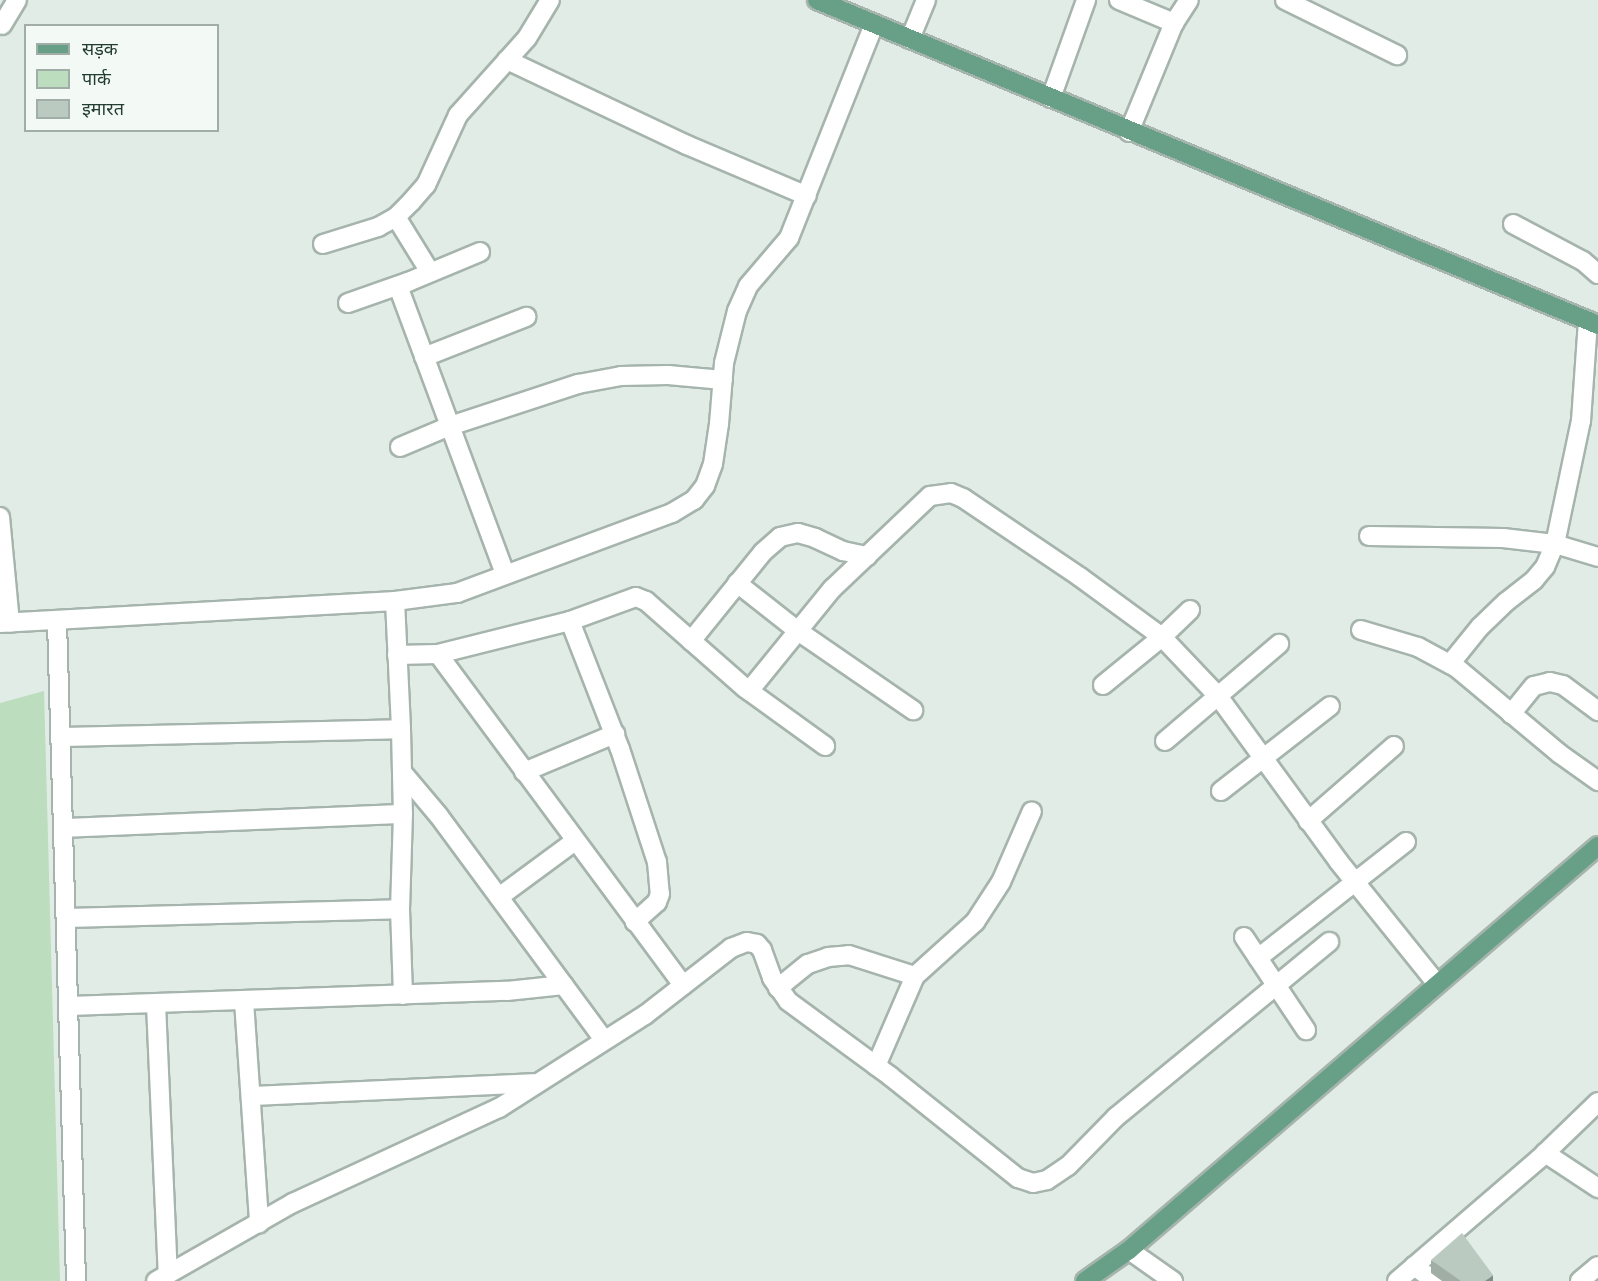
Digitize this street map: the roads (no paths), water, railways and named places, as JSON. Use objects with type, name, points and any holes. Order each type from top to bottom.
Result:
[{"type":"main road","points":[[817,0],[1593,323]]},
{"type":"main road","points":[[1085,1281],[1129,1250],[1598,846]]},
{"type":"street","points":[[2,25],[17,0]]},
{"type":"street","points":[[323,244],[378,226],[396,217],[426,185],[458,115],[527,38],[550,0]]},
{"type":"street","points":[[910,39],[926,0]]},
{"type":"street","points":[[1051,99],[1086,0]]},
{"type":"street","points":[[1119,0],[1174,23]]},
{"type":"street","points":[[1130,132],[1174,23],[1189,0]]},
{"type":"street","points":[[1288,1],[1397,56]]},
{"type":"street","points":[[0,517],[5,623],[395,601],[457,593],[672,513],[694,500],[705,486],[713,464],[724,363],[737,311],[748,286],[784,247],[807,196],[874,24]]},
{"type":"street","points":[[507,60],[687,145],[807,196]]},
{"type":"street","points":[[396,217],[430,272]]},
{"type":"street","points":[[1513,224],[1583,261],[1598,274]]},
{"type":"street","points":[[348,303],[398,286],[480,252]]},
{"type":"street","points":[[398,286],[505,574]]},
{"type":"street","points":[[424,357],[526,317]]},
{"type":"street","points":[[1450,664],[1480,627],[1534,580],[1545,567],[1555,544],[1581,421],[1593,323]]},
{"type":"street","points":[[400,447],[450,426],[578,384],[621,376],[668,375],[723,380]]},
{"type":"street","points":[[749,691],[832,589],[930,496],[951,493],[1080,577],[1162,637],[1218,696],[1308,821],[1437,984]]},
{"type":"street","points":[[691,641],[763,552],[780,537],[789,534],[815,538],[843,551],[867,556]]},
{"type":"street","points":[[1369,536],[1484,537],[1555,544],[1598,556]]},
{"type":"street","points":[[737,583],[798,631],[913,710]]},
{"type":"street","points":[[397,655],[438,654],[570,621],[636,597],[646,602],[749,691],[825,746]]},
{"type":"street","points":[[395,601],[403,814],[400,909],[403,995]]},
{"type":"street","points":[[1103,685],[1191,610]]},
{"type":"street","points":[[57,621],[76,1281]]},
{"type":"street","points":[[570,621],[615,735],[660,875],[660,894],[657,902],[635,922]]},
{"type":"street","points":[[1361,630],[1418,647],[1450,664],[1598,781]]},
{"type":"street","points":[[1165,741],[1279,644]]},
{"type":"street","points":[[438,654],[682,985]]},
{"type":"street","points":[[1511,714],[1534,686],[1550,682],[1563,686],[1598,711]]},
{"type":"street","points":[[1221,791],[1330,706]]},
{"type":"street","points":[[61,737],[401,729]]},
{"type":"street","points":[[524,772],[615,735]]},
{"type":"street","points":[[1308,821],[1394,746]]},
{"type":"street","points":[[402,772],[438,816],[604,1040]]},
{"type":"street","points":[[876,1066],[915,976],[975,922],[1001,882],[1032,811]]},
{"type":"street","points":[[64,828],[403,814]]},
{"type":"street","points":[[499,897],[575,842]]},
{"type":"street","points":[[1258,958],[1406,842]]},
{"type":"street","points":[[66,918],[400,909]]},
{"type":"street","points":[[1244,937],[1306,1030]]},
{"type":"street","points":[[156,1004],[162,1278],[293,1203],[499,1108],[645,1015],[731,948],[747,942],[757,944],[762,950],[778,988],[788,1001],[876,1066],[1018,1178],[1033,1183],[1047,1180],[1068,1166],[1116,1117],[1329,942]]},
{"type":"street","points":[[778,988],[808,964],[828,957],[849,955],[915,976]]},
{"type":"street","points":[[69,1006],[507,991],[564,985]]},
{"type":"street","points":[[244,1000],[259,1223]]},
{"type":"street","points":[[251,1096],[535,1083]]},
{"type":"street","points":[[1397,1281],[1545,1153],[1598,1102]]},
{"type":"street","points":[[1545,1153],[1598,1188]]},
{"type":"street","points":[[1129,1250],[1173,1281]]},
{"type":"street","points":[[1414,1266],[1435,1281]]},
{"type":"street","points":[[1580,1281],[1598,1266]]}]
